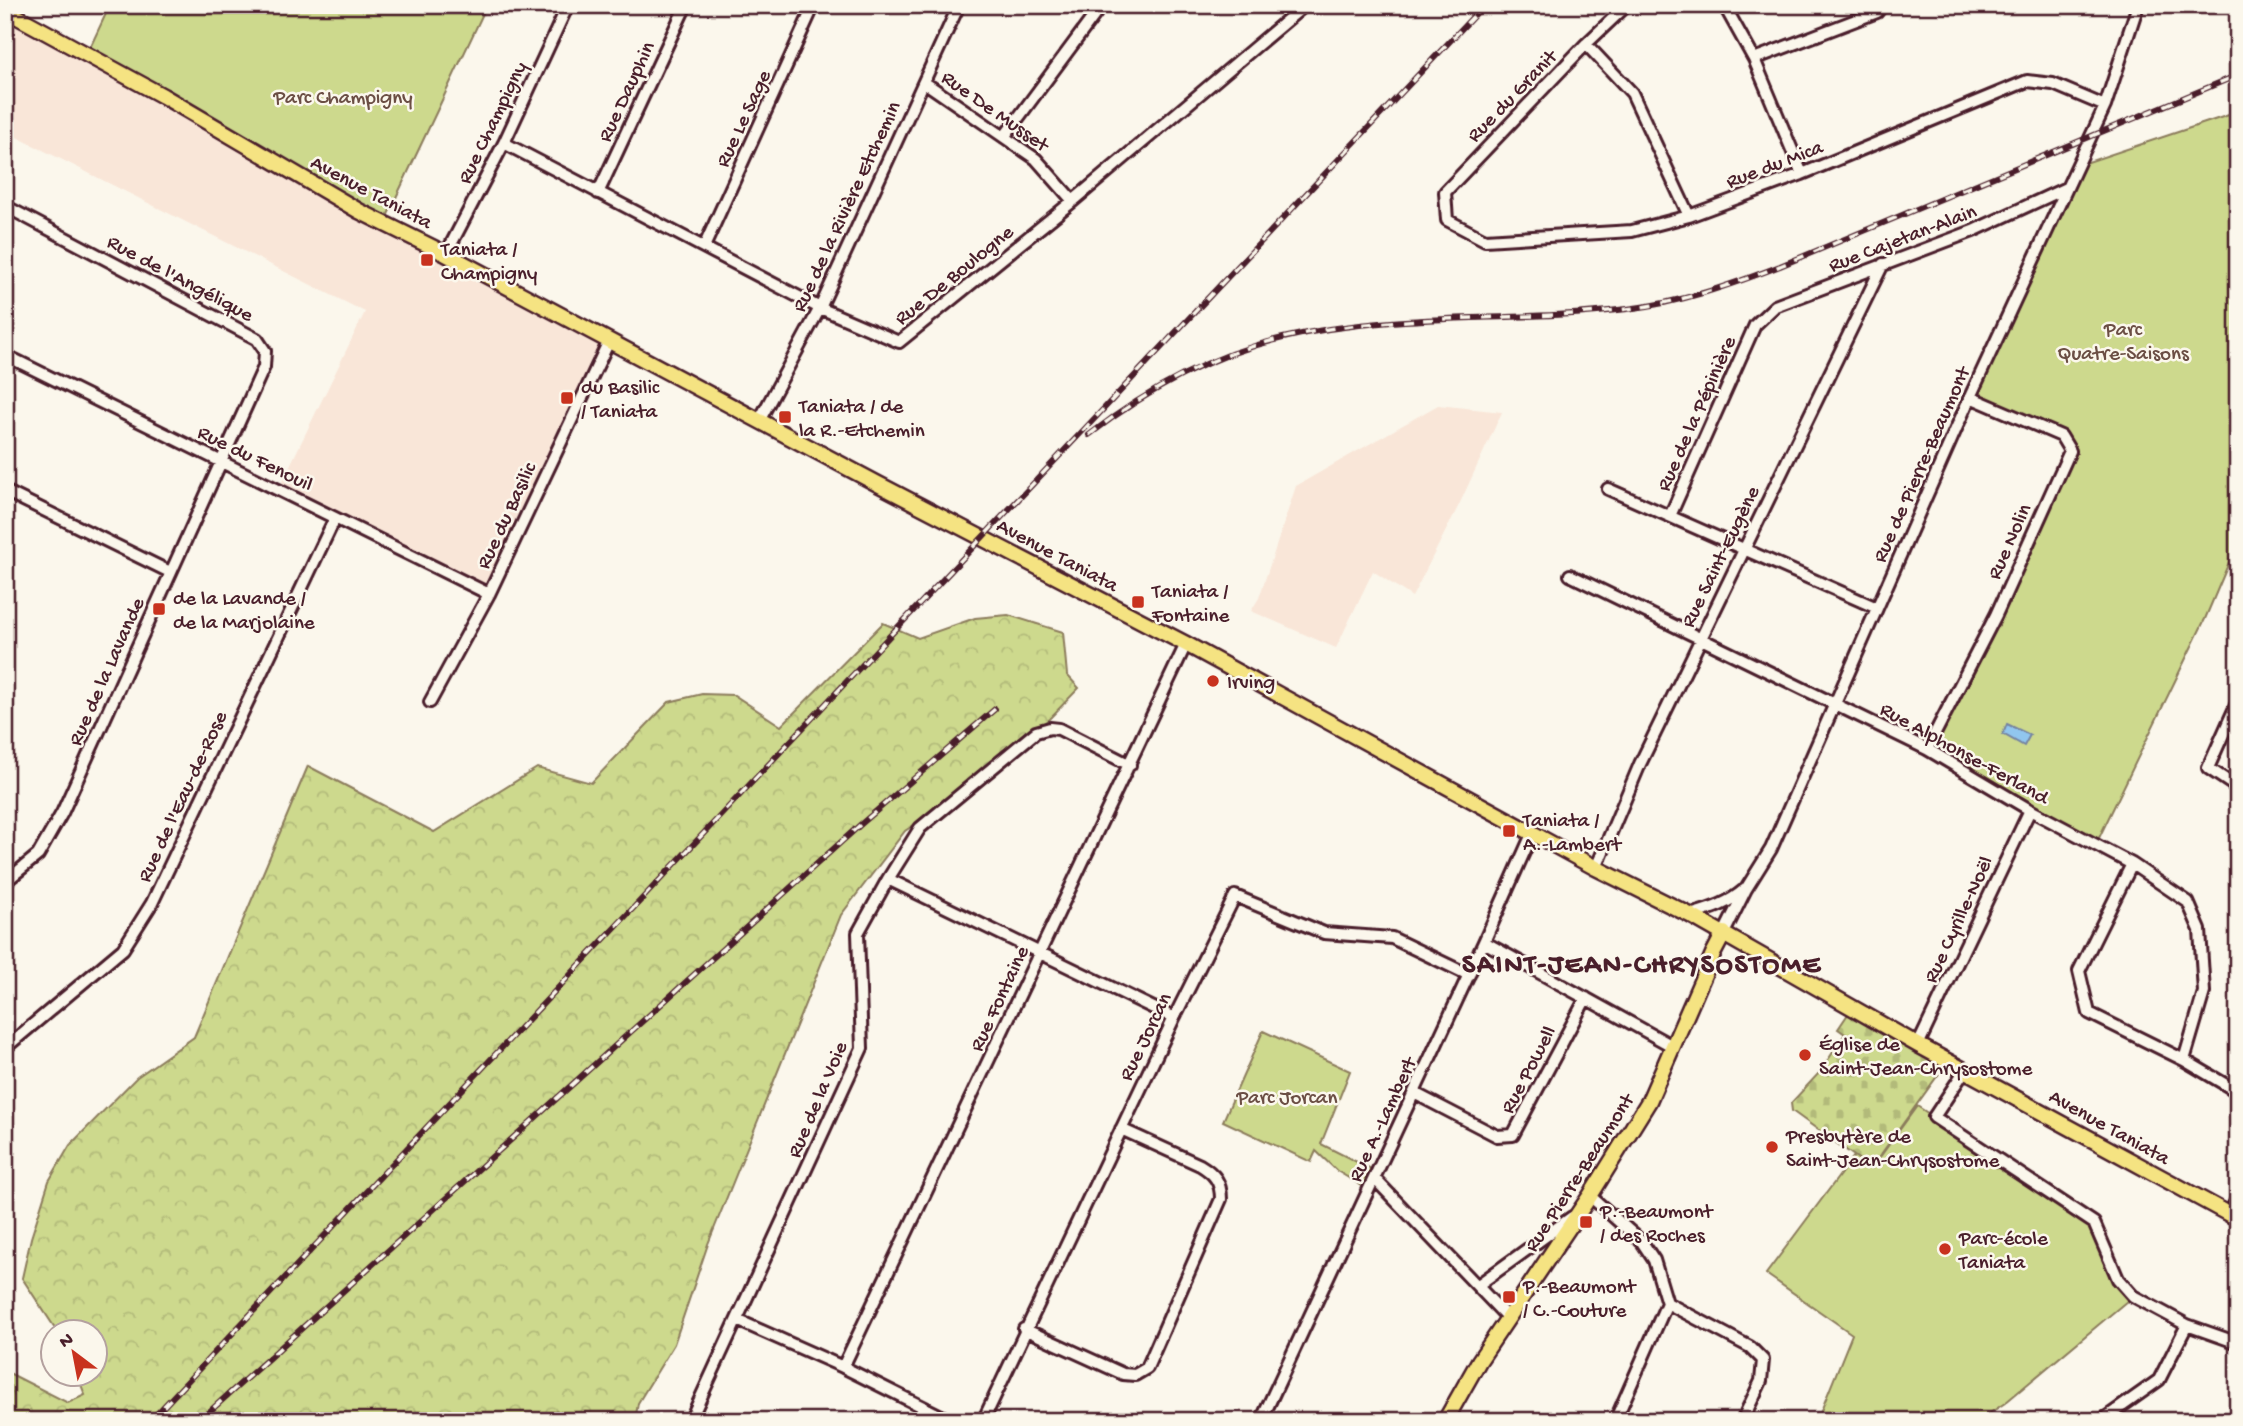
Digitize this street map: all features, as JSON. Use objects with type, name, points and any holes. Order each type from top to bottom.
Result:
[{"type":"main road","name":"Avenue Taniata","points":[[5,10],[163,96],[359,211],[446,254],[1186,644],[1596,868],[1724,933],[1918,1045],[2234,1217]]},
{"type":"main road","name":"Rue Pierre-Beaumont","points":[[1445,1421],[1507,1317],[1579,1213],[1649,1101],[1724,933]]},
{"type":"street","name":"Rue Champigny","points":[[446,254],[504,143],[568,5]]},
{"type":"street","name":"Rue Dauphin","points":[[598,192],[686,5]]},
{"type":"street","name":"Rue Le Sage","points":[[704,247],[814,5]]},
{"type":"street","name":"Rue de la Rivière Etchemin","points":[[759,421],[820,308],[959,5]]},
{"type":"street","points":[[1004,137],[1102,5]]},
{"type":"street","name":"Rue De Boulogne","points":[[504,143],[820,308],[899,342],[1073,201],[1306,5]]},
{"type":"street","name":"Rue du Granit","points":[[1447,220],[1445,192],[1586,44],[1627,5]]},
{"type":"street","points":[[1724,5],[1754,59],[1802,174]]},
{"type":"street","points":[[1754,59],[1877,12],[1882,5]]},
{"type":"street","name":"Rue de Pierre-Beaumont","points":[[1724,933],[1770,849],[1970,397],[2105,106],[2138,5]]},
{"type":"street","points":[[1586,44],[1632,93],[1689,216]]},
{"type":"street","name":"Rue du Mica","points":[[1447,220],[1485,240],[1632,231],[1689,216],[1802,174],[2026,81],[2053,84],[2105,106]]},
{"type":"street","name":"Rue De Musset","points":[[924,82],[1036,159],[1073,201]]},
{"type":"street","name":"Rue Cajetan-Alain","points":[[1755,325],[1775,306],[1973,231],[2066,188]]},
{"type":"street","name":"Rue de l'Angélique","points":[[5,206],[257,339],[265,351],[264,368],[221,461]]},
{"type":"street","name":"Rue Saint-Eugène","points":[[1596,868],[1640,764],[1883,264]]},
{"type":"street","name":"Rue de la Pépinière","points":[[1670,516],[1755,325]]},
{"type":"street","name":"Rue du Basilic","points":[[430,702],[489,594],[608,341]]},
{"type":"street","name":"Rue du Fenouil","points":[[5,355],[489,594]]},
{"type":"street","name":"Rue Nolin","points":[[1927,750],[1996,615],[2070,452],[2060,436],[1970,397]]},
{"type":"street","name":"Rue de la Lavande","points":[[5,882],[38,855],[62,813],[221,461]]},
{"type":"street","points":[[1608,489],[1877,608]]},
{"type":"street","points":[[5,491],[170,572]]},
{"type":"street","name":"Rue de l'Eau-de-Rose","points":[[5,1048],[123,948],[152,903],[335,518]]},
{"type":"street","name":"Rue Alphonse-Ferland","points":[[1570,575],[1927,750],[2030,810],[2132,864],[2188,902],[2200,930],[2204,992],[2184,1060]]},
{"type":"street","name":"Rue Fontaine","points":[[843,1367],[1186,644]]},
{"type":"street","points":[[2238,701],[2208,768],[2238,788]]},
{"type":"street","name":"Rue de la Voie","points":[[690,1421],[862,1048],[858,933],[920,828],[1036,732],[1050,728],[1059,729],[1130,765]]},
{"type":"street","name":"Rue Cyrille-Noël","points":[[1918,1045],[2030,810]]},
{"type":"street","name":"Rue A.-Lambert","points":[[1261,1421],[1533,832]]},
{"type":"street","points":[[2132,864],[2079,971],[2089,1013],[2184,1060],[2238,1092]]},
{"type":"street","points":[[888,879],[1174,1018]]},
{"type":"street","points":[[1690,915],[1734,899],[1746,889]]},
{"type":"street","name":"Rue Jorcan","points":[[983,1421],[1024,1329],[1235,896],[1324,933],[1392,938],[1469,975]]},
{"type":"street","points":[[1484,942],[1674,1047]]},
{"type":"street","name":"Rue Powell","points":[[1414,1093],[1497,1136],[1513,1135],[1586,998]]},
{"type":"street","points":[[1965,1070],[1934,1117],[2094,1223],[2118,1279],[2133,1296],[2187,1325],[2238,1343]]},
{"type":"street","points":[[1024,1329],[1123,1374],[1135,1375],[1147,1368],[1221,1199],[1221,1185],[1211,1172],[1121,1129]]},
{"type":"street","points":[[1374,1178],[1507,1317]]},
{"type":"street","points":[[1590,1196],[1642,1242],[1654,1260],[1667,1303],[1615,1421]]},
{"type":"street","points":[[2234,1217],[2238,1197]]},
{"type":"street","points":[[1478,1285],[1579,1213]]},
{"type":"street","points":[[1667,1303],[1750,1348],[1763,1360],[1761,1381],[1742,1421]]},
{"type":"street","points":[[737,1320],[843,1367],[951,1421]]},
{"type":"street","points":[[2101,1421],[2159,1380],[2187,1325]]},
{"type":"shaded area","points":[[5,13],[609,341],[489,594],[278,490],[365,312],[5,131]]},
{"type":"shaded area","points":[[1438,405],[1502,412],[1412,597],[1373,571],[1336,648],[1251,611],[1259,598],[1296,486]]},
{"type":"green space","name":"Parc Champigny","points":[[110,5],[487,5],[383,225],[87,54]]},
{"type":"green space","name":"Parc Quatre-Saisons","points":[[2238,112],[2238,541],[2205,619],[2096,844],[1927,749],[2070,452],[2060,436],[1970,397],[2076,166]]},
{"type":"green space","points":[[1008,615],[1063,632],[1067,675],[1079,688],[1049,719],[933,812],[905,831],[841,915],[708,1244],[674,1344],[638,1403],[635,1421],[5,1421],[5,1371],[68,1403],[85,1395],[82,1388],[108,1388],[108,1318],[48,1318],[22,1278],[49,1181],[70,1145],[137,1077],[194,1037],[308,766],[434,832],[537,768],[591,783],[669,702],[702,694],[734,695],[781,726],[883,623],[918,638],[975,618]]},
{"type":"green space","points":[[1848,1014],[1943,1068],[1871,1168],[1792,1111],[1791,1103],[1820,1072],[1845,1034],[1838,1029]]},
{"type":"green space","name":"Parc Jorcan","points":[[1263,1031],[1350,1071],[1321,1144],[1377,1172],[1369,1190],[1337,1171],[1316,1151],[1311,1162],[1223,1121]]},
{"type":"green space","name":"Parc-école Taniata","points":[[1917,1106],[2094,1223],[2118,1279],[2133,1296],[2005,1403],[1978,1421],[1817,1421],[1852,1334],[1766,1274],[1854,1156],[1872,1168]]},
{"type":"water","points":[[2007,724],[2030,735],[2024,746],[2003,734]]},
{"type":"railway","points":[[150,1421],[1484,5]]},
{"type":"railway","points":[[1089,435],[1134,403],[1181,376],[1230,354],[1283,338],[1368,324],[1627,309],[1705,292],[1780,266],[2238,75]]},
{"type":"railway","points":[[199,1421],[860,825],[995,709]]},
{"type":"place","name":"Taniata / Champigny","points":[[427,260]]},
{"type":"place","name":"du Basilic / Taniata","points":[[567,398]]},
{"type":"place","name":"Taniata / de la R.-Etchemin","points":[[785,417]]},
{"type":"place","name":"Taniata / Fontaine","points":[[1138,602]]},
{"type":"place","name":"de la Lavande / de la Marjolaine","points":[[159,609]]},
{"type":"place","name":"Irving","points":[[1213,681]]},
{"type":"place","name":"Taniata / A.-Lambert","points":[[1509,831]]},
{"type":"place","name":"Église de Saint-Jean-Chrysostome","points":[[1805,1055]]},
{"type":"place","name":"Presbytère de Saint-Jean-Chrysostome","points":[[1772,1147]]},
{"type":"place","name":"P.-Beaumont / des Roches","points":[[1586,1222]]},
{"type":"place","name":"Parc-école Taniata","points":[[1945,1249]]},
{"type":"place","name":"P.-Beaumont / C.-Couture","points":[[1509,1297]]},
{"type":"district","name":"SAINT-JEAN-CHRYSOSTOME","points":[[1642,962]]}]
